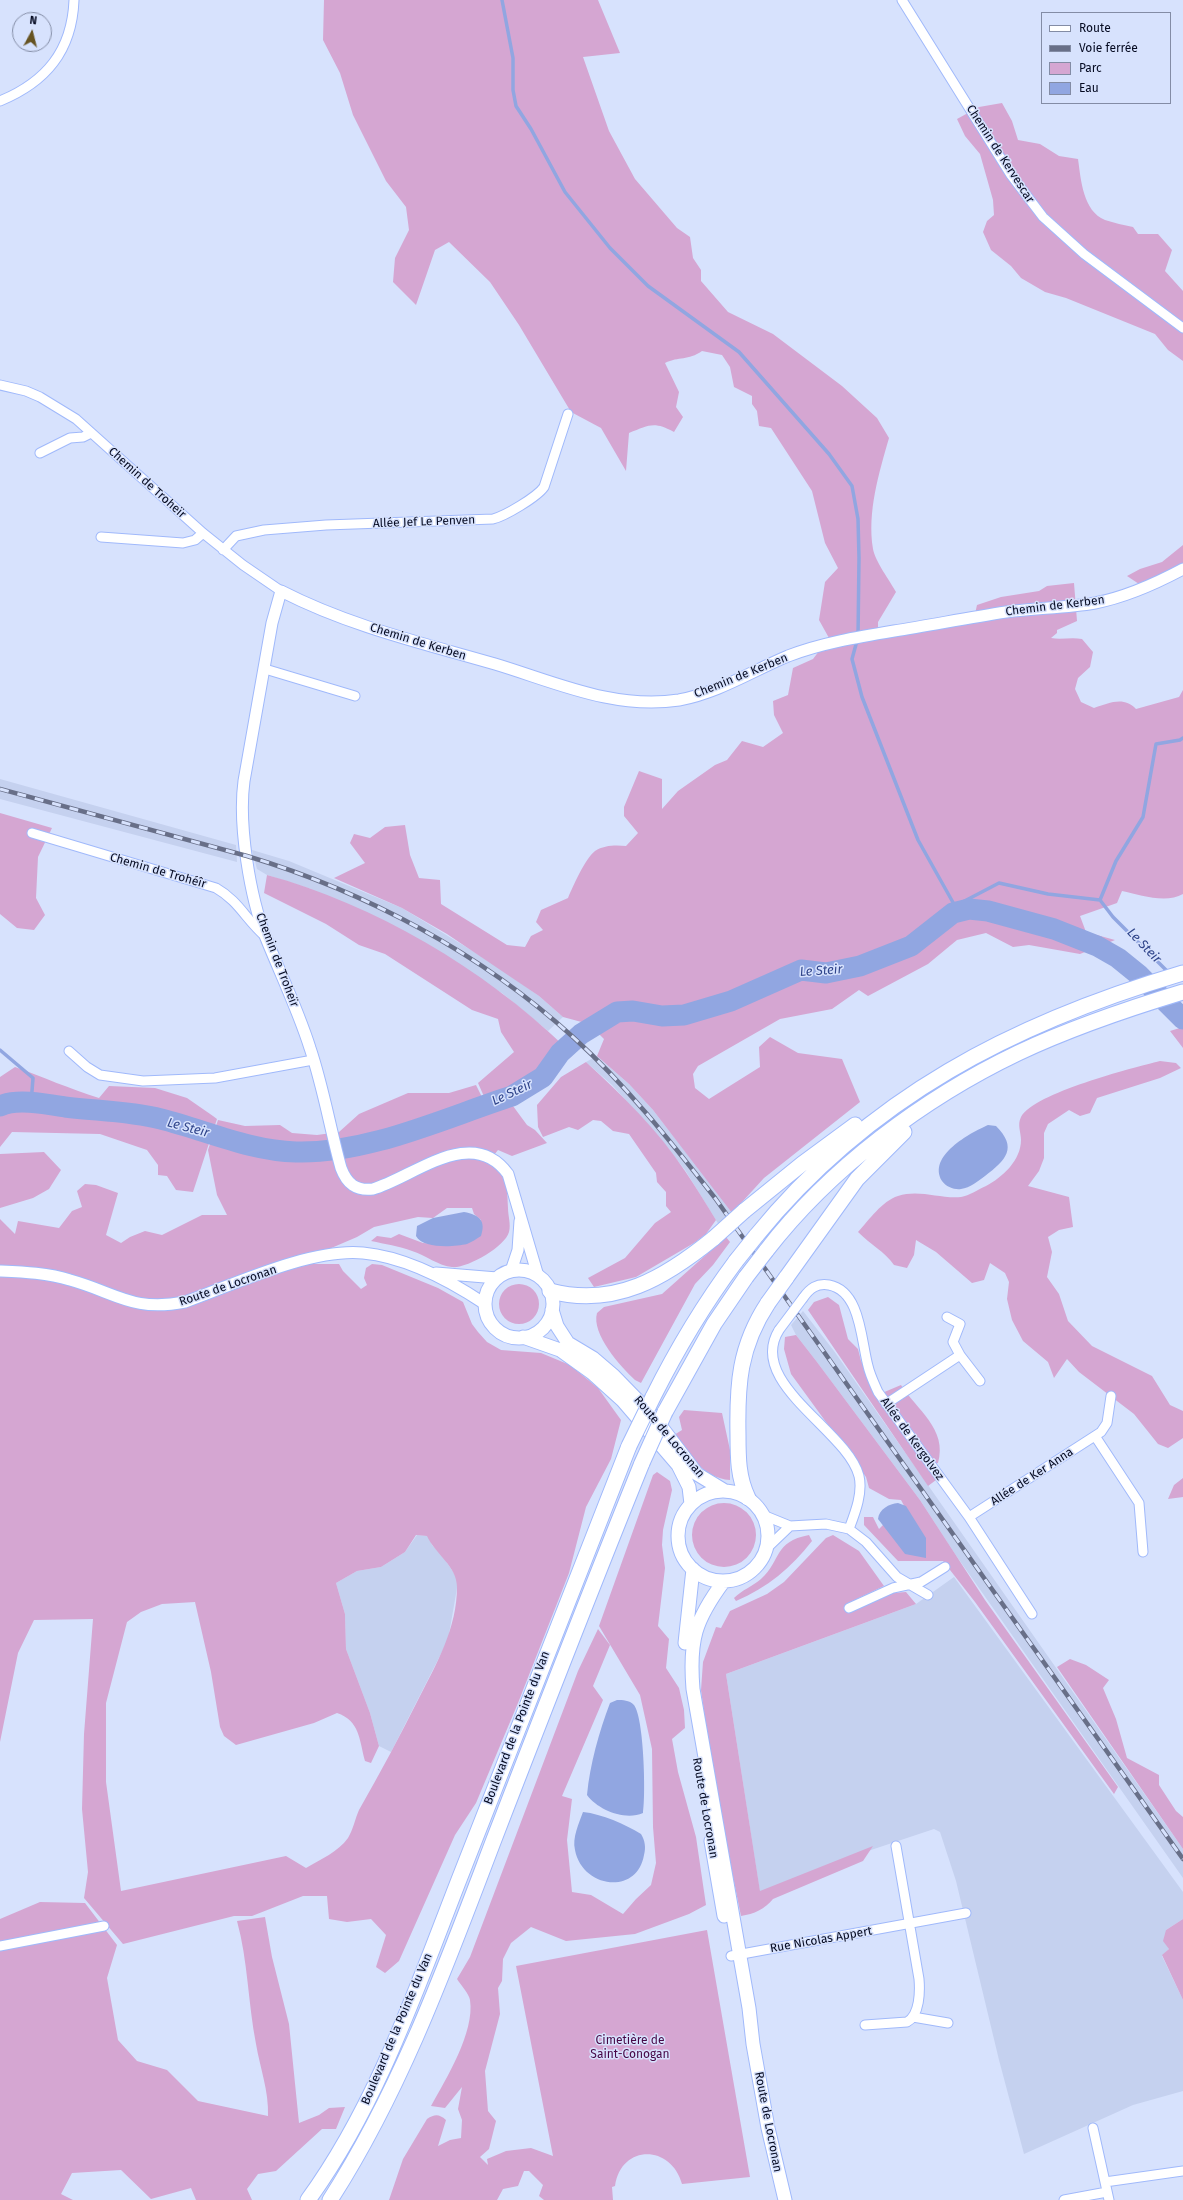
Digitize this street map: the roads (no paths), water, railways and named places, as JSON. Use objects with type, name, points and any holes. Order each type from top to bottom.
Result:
[{"type":"highway","points":[[550,1291],[590,1298],[633,1288],[674,1268],[714,1238],[744,1211],[832,1141],[885,1105],[971,1057],[1053,1018],[1127,990],[1183,973]]},
{"type":"highway","points":[[748,1498],[741,1482],[738,1463],[739,1377],[752,1330],[768,1303],[835,1208],[868,1166],[895,1139],[956,1087],[1032,1047],[1136,1006],[1183,992]]},
{"type":"highway","name":"Boulevard de la Pointe du Van","points":[[308,2200],[345,2143],[392,2048],[629,1446],[653,1397],[692,1326],[736,1261],[792,1193],[850,1141],[901,1101],[971,1057]]},
{"type":"highway","name":"Boulevard de la Pointe du Van","points":[[330,2200],[357,2158],[407,2055],[471,1899],[642,1463],[665,1412],[714,1324],[746,1277],[809,1200],[895,1128],[956,1087]]},
{"type":"main road","points":[[510,1271],[530,1272],[538,1276],[550,1291],[552,1310],[543,1327],[536,1333],[523,1337],[506,1336],[490,1323],[486,1314],[485,1304],[488,1289],[497,1278],[510,1271]]},
{"type":"main road","name":"Route de Locronan","points":[[552,1310],[557,1326],[568,1343],[593,1358],[614,1376],[653,1416],[697,1474],[725,1491]]},
{"type":"main road","name":"Route de Locronan","points":[[523,1337],[554,1347],[565,1353],[592,1373],[622,1401],[678,1465],[689,1487],[691,1504]]},
{"type":"main road","points":[[725,1491],[737,1493],[748,1498],[763,1515],[767,1526],[766,1548],[757,1565],[750,1572],[741,1577],[724,1581],[707,1578],[692,1569],[683,1557],[678,1538],[679,1526],[684,1514],[691,1504],[701,1497],[713,1492],[725,1491]]},
{"type":"main road","name":"Route de Locronan","points":[[692,1569],[684,1653],[686,1691],[735,1956],[752,2022],[753,2044],[784,2200]]},
{"type":"main road","name":"Route de Locronan","points":[[724,1581],[708,1604],[697,1626],[692,1654],[692,1676],[735,1956]]},
{"type":"street","points":[[0,101],[24,90],[36,81],[61,54],[71,30],[74,0]]},
{"type":"street","name":"Chemin de Kervescar","points":[[902,0],[1008,170],[1043,217],[1084,254],[1183,328]]},
{"type":"street","name":"Chemin de Troheïr","points":[[0,385],[26,391],[52,403],[91,433],[223,550],[281,591],[272,623],[244,781],[243,807],[249,873],[266,937],[298,1014],[313,1060],[344,1177],[351,1185],[358,1189],[373,1189],[386,1186],[442,1158],[468,1153],[481,1154],[496,1160],[508,1174],[538,1276]]},
{"type":"street","name":"Allée Jef Le Penven","points":[[223,550],[236,536],[264,530],[326,525],[493,519],[502,517],[537,494],[544,487],[568,414]]},
{"type":"street","points":[[40,453],[70,438],[83,437],[91,433]]},
{"type":"street","points":[[101,537],[182,543],[195,540],[203,533]]},
{"type":"street","name":"Chemin de Kerben","points":[[281,591],[311,605],[370,628],[415,643],[493,664],[581,692],[608,699],[662,702],[692,697],[711,691],[786,657],[827,644],[1006,612],[1096,603],[1138,591],[1183,569]]},
{"type":"street","points":[[264,668],[356,696]]},
{"type":"street","name":"Chemin de Trohéîr","points":[[32,833],[216,888],[233,899],[252,925],[266,937]]},
{"type":"street","points":[[69,1051],[87,1067],[100,1075],[143,1081],[215,1078],[313,1060]]},
{"type":"street","name":"Chemin de Troheïr","points":[[510,1271],[519,1242],[520,1214]]},
{"type":"street","name":"Route de Locronan","points":[[0,1271],[57,1277],[127,1301],[155,1305],[186,1302],[307,1259],[342,1253],[362,1253],[381,1256],[433,1273],[485,1304]]},
{"type":"street","name":"Route de Locronan","points":[[433,1273],[497,1278]]},
{"type":"street","name":"Allée de Kergolvez","points":[[849,1529],[859,1494],[858,1473],[833,1437],[791,1393],[782,1381],[772,1353],[773,1342],[779,1330],[803,1298],[812,1287],[824,1284],[837,1288],[846,1294],[856,1313],[871,1376],[886,1404],[969,1517],[1032,1614]]},
{"type":"street","points":[[947,1317],[960,1324],[954,1342],[960,1355],[980,1381]]},
{"type":"street","points":[[886,1404],[960,1355]]},
{"type":"street","name":"Allée de Ker Anna","points":[[969,1517],[1095,1436],[1106,1426],[1110,1396]]},
{"type":"street","points":[[1095,1436],[1139,1503],[1144,1552]]},
{"type":"street","points":[[763,1515],[790,1526],[826,1524],[849,1529],[866,1542],[891,1571],[908,1584],[928,1595]]},
{"type":"street","points":[[766,1548],[790,1526]]},
{"type":"street","points":[[849,1608],[892,1588],[926,1579],[945,1567]]},
{"type":"street","points":[[865,2025],[907,2022],[913,2017],[920,1987],[896,1846]]},
{"type":"street","name":"Rue Nicolas Appert","points":[[735,1956],[966,1913]]},
{"type":"street","points":[[0,1946],[104,1926]]},
{"type":"street","points":[[913,2017],[948,2023]]},
{"type":"street","points":[[1064,2200],[1108,2196],[1093,2128]]},
{"type":"street","points":[[1105,2182],[1183,2171]]},
{"type":"water","points":[[988,1125],[996,1126],[1007,1141],[1007,1153],[1004,1159],[985,1176],[968,1187],[956,1189],[946,1185],[942,1181],[939,1172],[940,1163],[945,1154],[962,1140]]},
{"type":"water","points":[[464,1212],[478,1217],[483,1226],[481,1236],[467,1244],[447,1246],[432,1245],[425,1243],[416,1236],[417,1226],[433,1218]]},
{"type":"water","points":[[898,1503],[906,1506],[926,1538],[926,1558],[905,1554],[878,1519],[882,1510]]},
{"type":"water","points":[[617,1700],[628,1701],[634,1705],[640,1725],[644,1774],[644,1804],[643,1813],[636,1815],[628,1816],[612,1813],[598,1805],[587,1795],[588,1783],[602,1725],[610,1703]]},
{"type":"water","points":[[583,1812],[613,1820],[641,1834],[645,1844],[644,1855],[639,1868],[631,1877],[621,1881],[610,1882],[598,1879],[588,1873],[580,1863],[575,1850],[574,1841]]},
{"type":"waterway","points":[[502,0],[513,58],[513,90],[516,106],[531,129],[565,192],[610,248],[648,286],[739,352],[829,454],[852,486],[858,519],[859,558],[858,637],[852,659],[862,697],[918,840],[955,906]]},
{"type":"waterway","points":[[1100,900],[1116,861],[1143,817],[1156,744],[1180,740],[1183,738]]},
{"type":"waterway","name":"Le Steir","points":[[953,913],[955,906],[999,883],[1048,894],[1100,900],[1113,917],[1169,973]]},
{"type":"waterway","name":"Le Steir","points":[[0,1106],[14,1102],[32,1102],[65,1107],[137,1114],[161,1119],[245,1144],[279,1151],[323,1151],[351,1147],[406,1133],[512,1096],[543,1077],[560,1053],[581,1034],[617,1012],[633,1011],[662,1016],[684,1015],[731,1001],[801,970],[826,973],[860,966],[911,946],[953,913],[969,909],[988,911],[1054,929],[1097,946],[1118,958],[1139,975],[1183,1019]]},
{"type":"waterway","name":"Le Steir","points":[[0,1050],[33,1078],[31,1104]]},
{"type":"railway","points":[[0,789],[247,856],[335,888],[378,907],[420,928],[461,952],[500,978],[537,1007],[593,1055],[630,1094],[665,1135],[715,1198],[1183,1859]]},
{"type":"park label","name":"Cimetière de Saint-Conogan","points":[[630,2048]]}]
